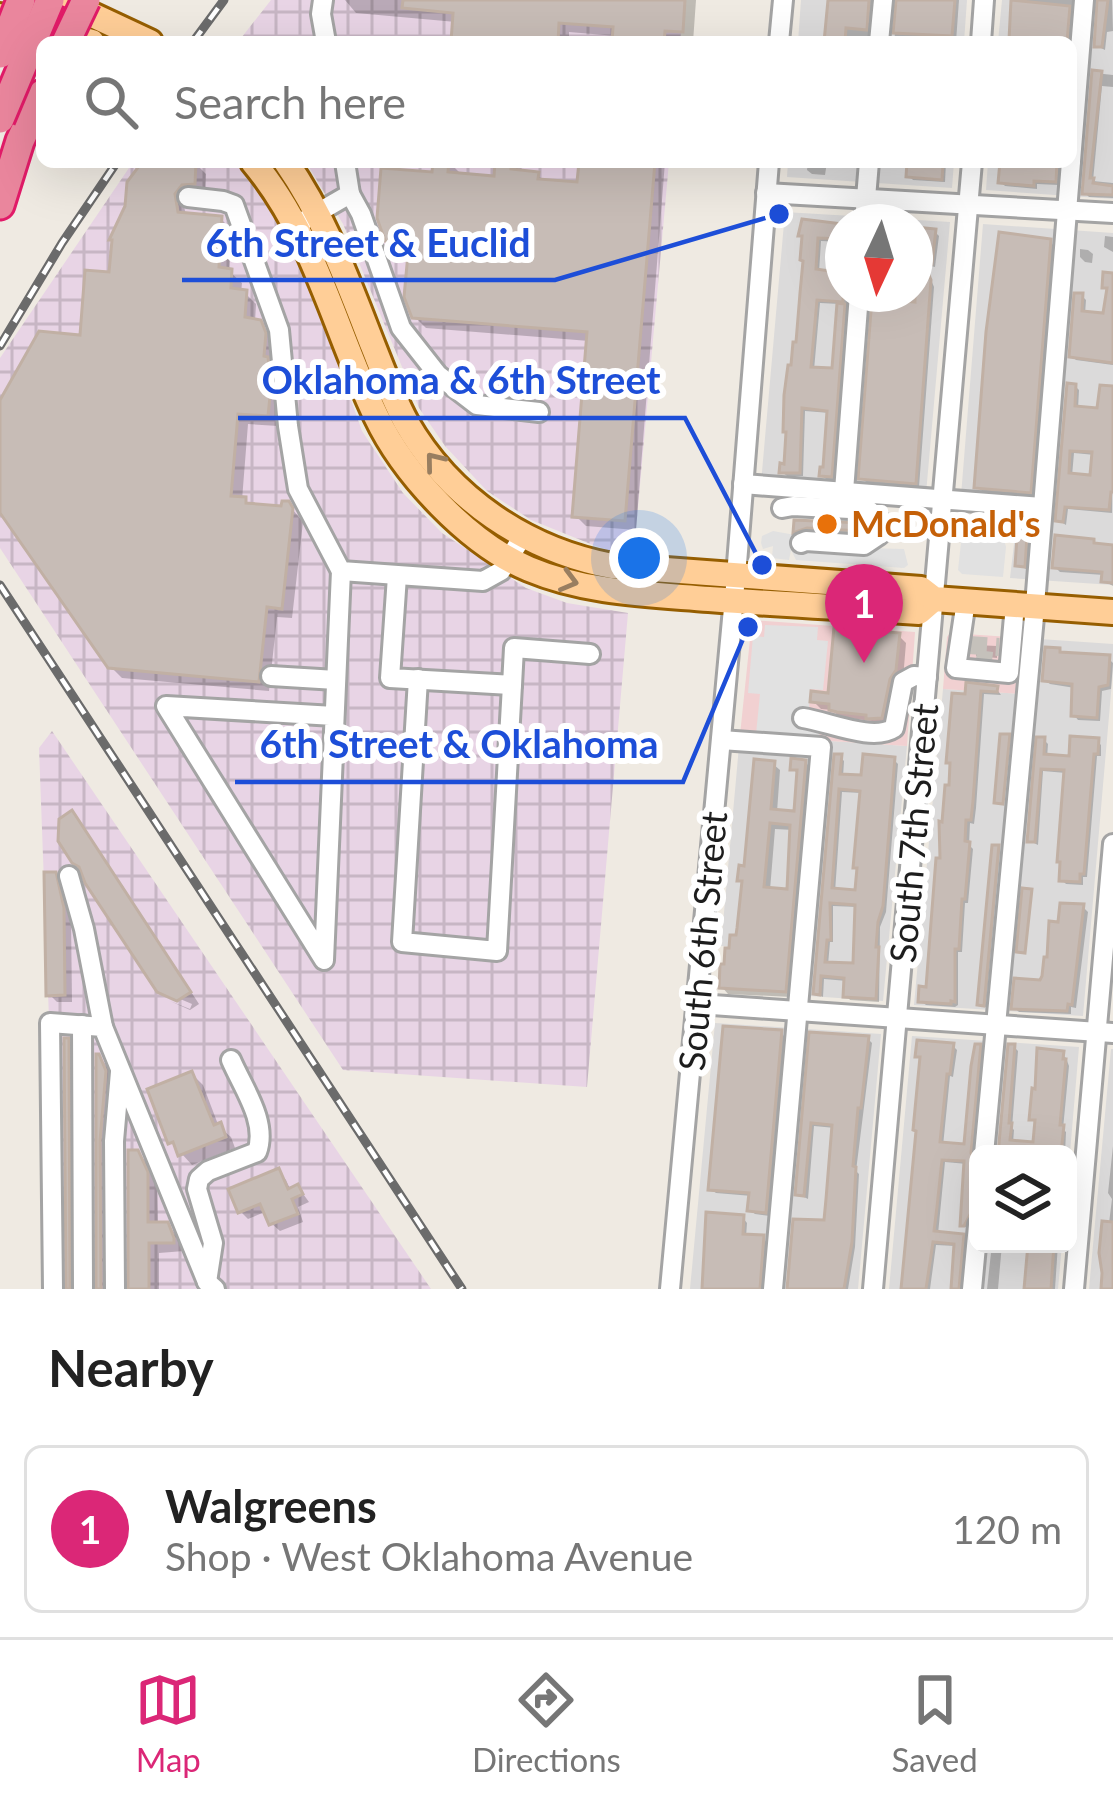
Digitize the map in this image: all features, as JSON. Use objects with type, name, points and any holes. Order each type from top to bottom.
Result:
[{"type":"highway","points":[[0,54],[22,0]]},
{"type":"highway","points":[[0,119],[50,0]]},
{"type":"highway","points":[[70,36],[86,0]]},
{"type":"highway","points":[[0,205],[36,107]]},
{"type":"main road","points":[[50,0],[137,36]]},
{"type":"main road","points":[[0,16],[71,36]]},
{"type":"main road","points":[[258,168],[330,239],[406,423],[464,494],[523,536],[572,558],[612,566],[919,612],[934,599],[1113,612]]},
{"type":"main road","points":[[288,168],[376,416],[417,481],[456,520],[509,559],[548,576],[599,589],[735,588]]},
{"type":"street","points":[[322,0],[325,36]]},
{"type":"street","points":[[780,36],[783,0]]},
{"type":"street","points":[[880,36],[883,0]]},
{"type":"street","points":[[981,36],[984,0]]},
{"type":"street","points":[[1077,87],[1084,0]]},
{"type":"street","points":[[346,168],[350,194],[401,328],[438,375],[477,405],[539,412]]},
{"type":"street","name":"South 6th Street","points":[[670,1289],[768,168]]},
{"type":"street","points":[[866,204],[868,168]]},
{"type":"street","name":"South 7th Street","points":[[873,1289],[972,168]]},
{"type":"street","points":[[985,1145],[1025,606],[1042,507],[1070,168]]},
{"type":"street","points":[[766,193],[1113,213]]},
{"type":"street","points":[[306,219],[350,194]]},
{"type":"street","points":[[188,197],[234,206],[243,226],[279,330],[298,489],[341,571],[324,960],[166,706],[334,716]]},
{"type":"street","points":[[844,491],[858,312]]},
{"type":"street","points":[[743,484],[1042,507]]},
{"type":"street","points":[[782,508],[868,511],[876,514],[880,527],[872,543],[864,545],[801,543]]},
{"type":"street","points":[[341,571],[483,581],[501,572],[523,536]]},
{"type":"street","points":[[397,576],[390,678],[512,685]]},
{"type":"street","points":[[966,601],[984,653]]},
{"type":"street","points":[[930,654],[984,653],[1025,606]]},
{"type":"street","points":[[418,680],[402,942],[497,951],[514,648],[590,654]]},
{"type":"street","points":[[271,676],[335,680]]},
{"type":"street","points":[[803,718],[886,734],[895,728],[903,682],[914,676],[927,677]]},
{"type":"street","points":[[721,740],[820,747],[772,1289]]},
{"type":"street","points":[[1074,1289],[1105,1032],[1113,844]]},
{"type":"street","points":[[69,876],[103,1028],[211,1285]]},
{"type":"street","points":[[698,1004],[1105,1032]]},
{"type":"street","points":[[53,1289],[50,1022],[103,1028]]},
{"type":"street","points":[[82,1025],[83,1289]]},
{"type":"street","points":[[211,1285],[214,1243],[197,1190],[199,1179],[257,1152],[261,1140],[259,1124],[231,1060]]},
{"type":"street","points":[[115,1289],[114,1141],[121,1069]]},
{"type":"street","points":[[972,1289],[975,1253]]},
{"type":"shaded area","points":[[271,0],[684,0],[681,36],[243,36]]},
{"type":"shaded area","points":[[801,0],[967,0],[964,36],[798,36]]},
{"type":"shaded area","points":[[1002,0],[1113,0],[1113,199],[986,190],[988,168],[1077,168],[1077,36],[999,36]]},
{"type":"shaded area","points":[[129,168],[244,168],[287,231],[362,431],[403,493],[442,533],[526,588],[567,603],[628,613],[587,1087],[343,1070],[0,548],[0,358]]},
{"type":"shaded area","points":[[310,168],[668,168],[634,552],[611,551],[531,520],[487,491],[445,446],[419,408],[343,224]]},
{"type":"shaded area","points":[[788,168],[954,168],[952,188],[787,177]]},
{"type":"shaded area","points":[[785,212],[825,214],[825,312],[933,312],[933,221],[950,222],[925,505],[761,483]]},
{"type":"shaded area","points":[[983,224],[1113,233],[1113,585],[1010,578],[1018,510],[960,508]]},
{"type":"shaded area","points":[[958,530],[1004,539],[1003,577],[958,570]]},
{"type":"shaded area","points":[[773,531],[867,548],[904,549],[908,565],[796,560],[791,550],[789,560],[772,558],[773,546],[763,549],[761,543],[762,536]]},
{"type":"shaded area","points":[[752,620],[915,632],[907,746],[740,735]]},
{"type":"shaded area","points":[[765,625],[818,627],[817,640],[828,641],[823,690],[810,689],[809,710],[821,712],[819,738],[756,734],[760,694],[748,693],[753,636],[764,637]]},
{"type":"shaded area","points":[[950,633],[1025,638],[1020,694],[943,689]]},
{"type":"shaded area","points":[[1025,638],[1113,644],[1083,1016],[914,1005],[943,689],[1020,694]]},
{"type":"shaded area","points":[[52,731],[431,1289],[59,1289],[39,748]]},
{"type":"shaded area","points":[[740,735],[907,746],[883,1001],[794,995],[797,952],[721,946]]},
{"type":"shaded area","points":[[715,1023],[881,1034],[858,1289],[690,1289]]},
{"type":"shaded area","points":[[912,1036],[1079,1047],[1071,1145],[969,1145],[969,1253],[1061,1253],[1058,1289],[889,1289]]},
{"type":"shaded area","points":[[1111,1049],[1113,1289],[1089,1289]]},
{"type":"building","points":[[403,0],[685,0],[683,32],[665,31],[665,36],[612,36],[613,27],[559,23],[558,36],[451,36],[453,13],[402,8]]},
{"type":"building","points":[[828,0],[869,0],[867,30],[846,28],[845,36],[825,36]]},
{"type":"building","points":[[896,0],[955,0],[952,36],[893,33]]},
{"type":"building","points":[[1011,0],[1070,6],[1068,36],[1009,36]]},
{"type":"building","points":[[1097,0],[1108,0],[1102,47],[1094,47]]},
{"type":"building","points":[[1092,70],[1102,71],[1090,178],[1093,183],[1113,186],[1113,195],[1082,194]]},
{"type":"building","points":[[138,168],[196,168],[195,184],[182,185],[175,194],[178,212],[222,216],[219,267],[232,269],[231,288],[247,290],[245,317],[261,320],[266,333],[264,356],[268,357],[271,387],[268,416],[238,414],[231,496],[246,497],[246,503],[281,506],[282,501],[289,501],[293,508],[282,609],[267,607],[259,682],[108,668],[0,513],[0,400],[39,331],[80,335],[85,270],[109,272],[109,240],[125,206],[127,182]]},
{"type":"building","points":[[381,168],[432,172],[432,168],[448,168],[448,172],[494,176],[495,168],[511,168],[539,172],[538,179],[577,182],[578,168],[654,168],[625,521],[572,517],[587,332],[412,318],[404,297],[409,243],[385,241],[377,218]]},
{"type":"building","points":[[907,168],[943,168],[942,180],[906,177]]},
{"type":"building","points":[[999,168],[1057,168],[1056,182],[1034,181],[1034,186],[998,183]]},
{"type":"building","points":[[802,219],[825,222],[825,238],[818,238],[816,269],[825,270],[825,301],[817,300],[811,367],[832,368],[836,312],[844,312],[832,477],[819,476],[827,411],[802,408],[800,473],[779,473],[780,463],[784,464],[784,395],[796,342],[803,261],[802,236],[798,236]]},
{"type":"building","points":[[999,232],[1051,239],[1031,493],[974,488]]},
{"type":"building","points":[[1103,272],[1113,273],[1113,363],[1069,357],[1074,293],[1083,293],[1082,311],[1103,313],[1107,288],[1102,288]]},
{"type":"building","points":[[871,312],[929,312],[916,484],[858,479]]},
{"type":"building","points":[[1067,383],[1076,384],[1075,406],[1097,408],[1100,385],[1113,386],[1109,510],[1065,507],[1063,522],[1055,521]],"holes":[[[1070,451],[1092,452],[1090,475],[1069,473]]]},
{"type":"building","points":[[972,515],[1028,519],[1025,567],[1015,566],[1017,537],[971,528]]},
{"type":"building","points":[[794,520],[862,523],[861,531],[807,528],[793,533]]},
{"type":"building","points":[[1055,535],[1113,545],[1113,583],[1101,582],[1102,572],[1052,568]]},
{"type":"building","points":[[834,627],[900,633],[896,670],[882,718],[866,719],[866,715],[837,712],[829,710],[829,704],[810,702],[811,691],[828,693]]},
{"type":"building","points":[[1045,647],[1110,655],[1108,685],[1099,687],[1097,718],[1071,716],[1072,684],[1042,681]]},
{"type":"building","points":[[966,682],[998,686],[997,692],[981,691],[971,820],[966,820],[965,841],[970,842],[965,899],[959,949],[955,949],[955,1002],[918,1002],[919,986],[926,987],[936,858],[940,858],[939,821],[945,785],[949,785],[950,763],[946,763],[952,693],[965,694]]},
{"type":"building","points":[[1000,734],[1010,734],[1003,804],[994,803]]},
{"type":"building","points":[[1070,736],[1099,738],[1080,882],[1059,881],[1064,770],[1041,769],[1035,842],[1027,842],[1036,737],[1045,737],[1044,754],[1069,756]]},
{"type":"building","points":[[834,754],[842,754],[840,774],[861,775],[863,754],[895,757],[876,947],[876,999],[843,997],[844,978],[821,976],[820,995],[813,994]],"holes":[[[839,789],[860,791],[855,890],[832,888]],[[830,903],[855,905],[853,963],[825,962],[827,940],[831,940]]]},
{"type":"building","points":[[791,758],[806,760],[786,992],[719,988],[725,948],[729,948],[730,935],[736,935],[742,881],[737,881],[739,865],[744,866],[754,759],[775,761],[771,809],[794,811],[797,770],[790,770]],"holes":[[[770,823],[790,825],[787,889],[764,887]]]},
{"type":"building","points":[[72,810],[191,992],[177,1001],[157,992],[58,841],[59,819]]},
{"type":"building","points":[[992,845],[999,845],[984,1006],[977,1005]]},
{"type":"building","points":[[44,872],[56,872],[64,908],[65,995],[46,996]]},
{"type":"building","points":[[1022,888],[1032,889],[1025,953],[1016,952]]},
{"type":"building","points":[[1060,903],[1084,904],[1072,1005],[1068,1004],[1067,1011],[1011,1009],[1014,978],[1040,980],[1042,976],[1049,921],[1058,922]]},
{"type":"building","points":[[723,1026],[782,1030],[766,1213],[747,1211],[749,1193],[708,1190]]},
{"type":"building","points":[[809,1032],[869,1036],[858,1108],[852,1242],[844,1289],[787,1289],[793,1219],[824,1220],[826,1199],[832,1125],[811,1123],[804,1196],[795,1195]]},
{"type":"building","points":[[64,1038],[69,1038],[70,1289],[66,1289]]},
{"type":"building","points":[[917,1040],[954,1043],[940,1142],[964,1144],[971,1066],[975,1044],[981,1044],[969,1145],[969,1217],[960,1226],[964,1161],[942,1160],[934,1231],[964,1234],[959,1289],[951,1289],[954,1244],[933,1242],[926,1289],[901,1289],[916,1131],[920,1057],[915,1057]]},
{"type":"building","points":[[1008,1044],[1015,1044],[1010,1140],[1033,1142],[1035,1120],[1029,1120],[1037,1048],[1064,1051],[1062,1145],[999,1145]]},
{"type":"building","points":[[96,1054],[106,1071],[100,1141],[101,1289],[96,1289]]},
{"type":"building","points":[[192,1071],[214,1125],[221,1122],[226,1137],[178,1156],[173,1142],[168,1144],[147,1089]]},
{"type":"building","points":[[128,1150],[138,1150],[148,1172],[148,1222],[168,1222],[174,1238],[174,1243],[149,1243],[149,1289],[128,1289]]},
{"type":"building","points":[[279,1168],[288,1189],[298,1184],[303,1194],[292,1199],[298,1214],[269,1225],[260,1204],[238,1213],[228,1189]]},
{"type":"building","points":[[706,1212],[744,1215],[743,1234],[764,1235],[760,1289],[702,1289]]},
{"type":"building","points":[[1102,1221],[1113,1222],[1113,1289],[1101,1289]]},
{"type":"building","points":[[1027,1253],[1053,1253],[1051,1289],[1024,1289]]},
{"type":"tunnel","points":[[969,645],[999,647]]},
{"type":"tunnel","points":[[976,659],[992,661]]},
{"type":"railway","points":[[197,36],[224,0]]},
{"type":"railway","points":[[0,346],[113,168]]},
{"type":"railway","points":[[0,585],[462,1289]]},
{"type":"place","name":"6th Street & Euclid","points":[[779,214]]},
{"type":"place","name":"McDonald's","points":[[827,524]]},
{"type":"place","name":"Oklahoma & 6th Street","points":[[762,565]]},
{"type":"place","name":"6th Street & Oklahoma","points":[[748,627]]},
{"type":"place","name":"Walgreens","points":[[864,663]]}]
